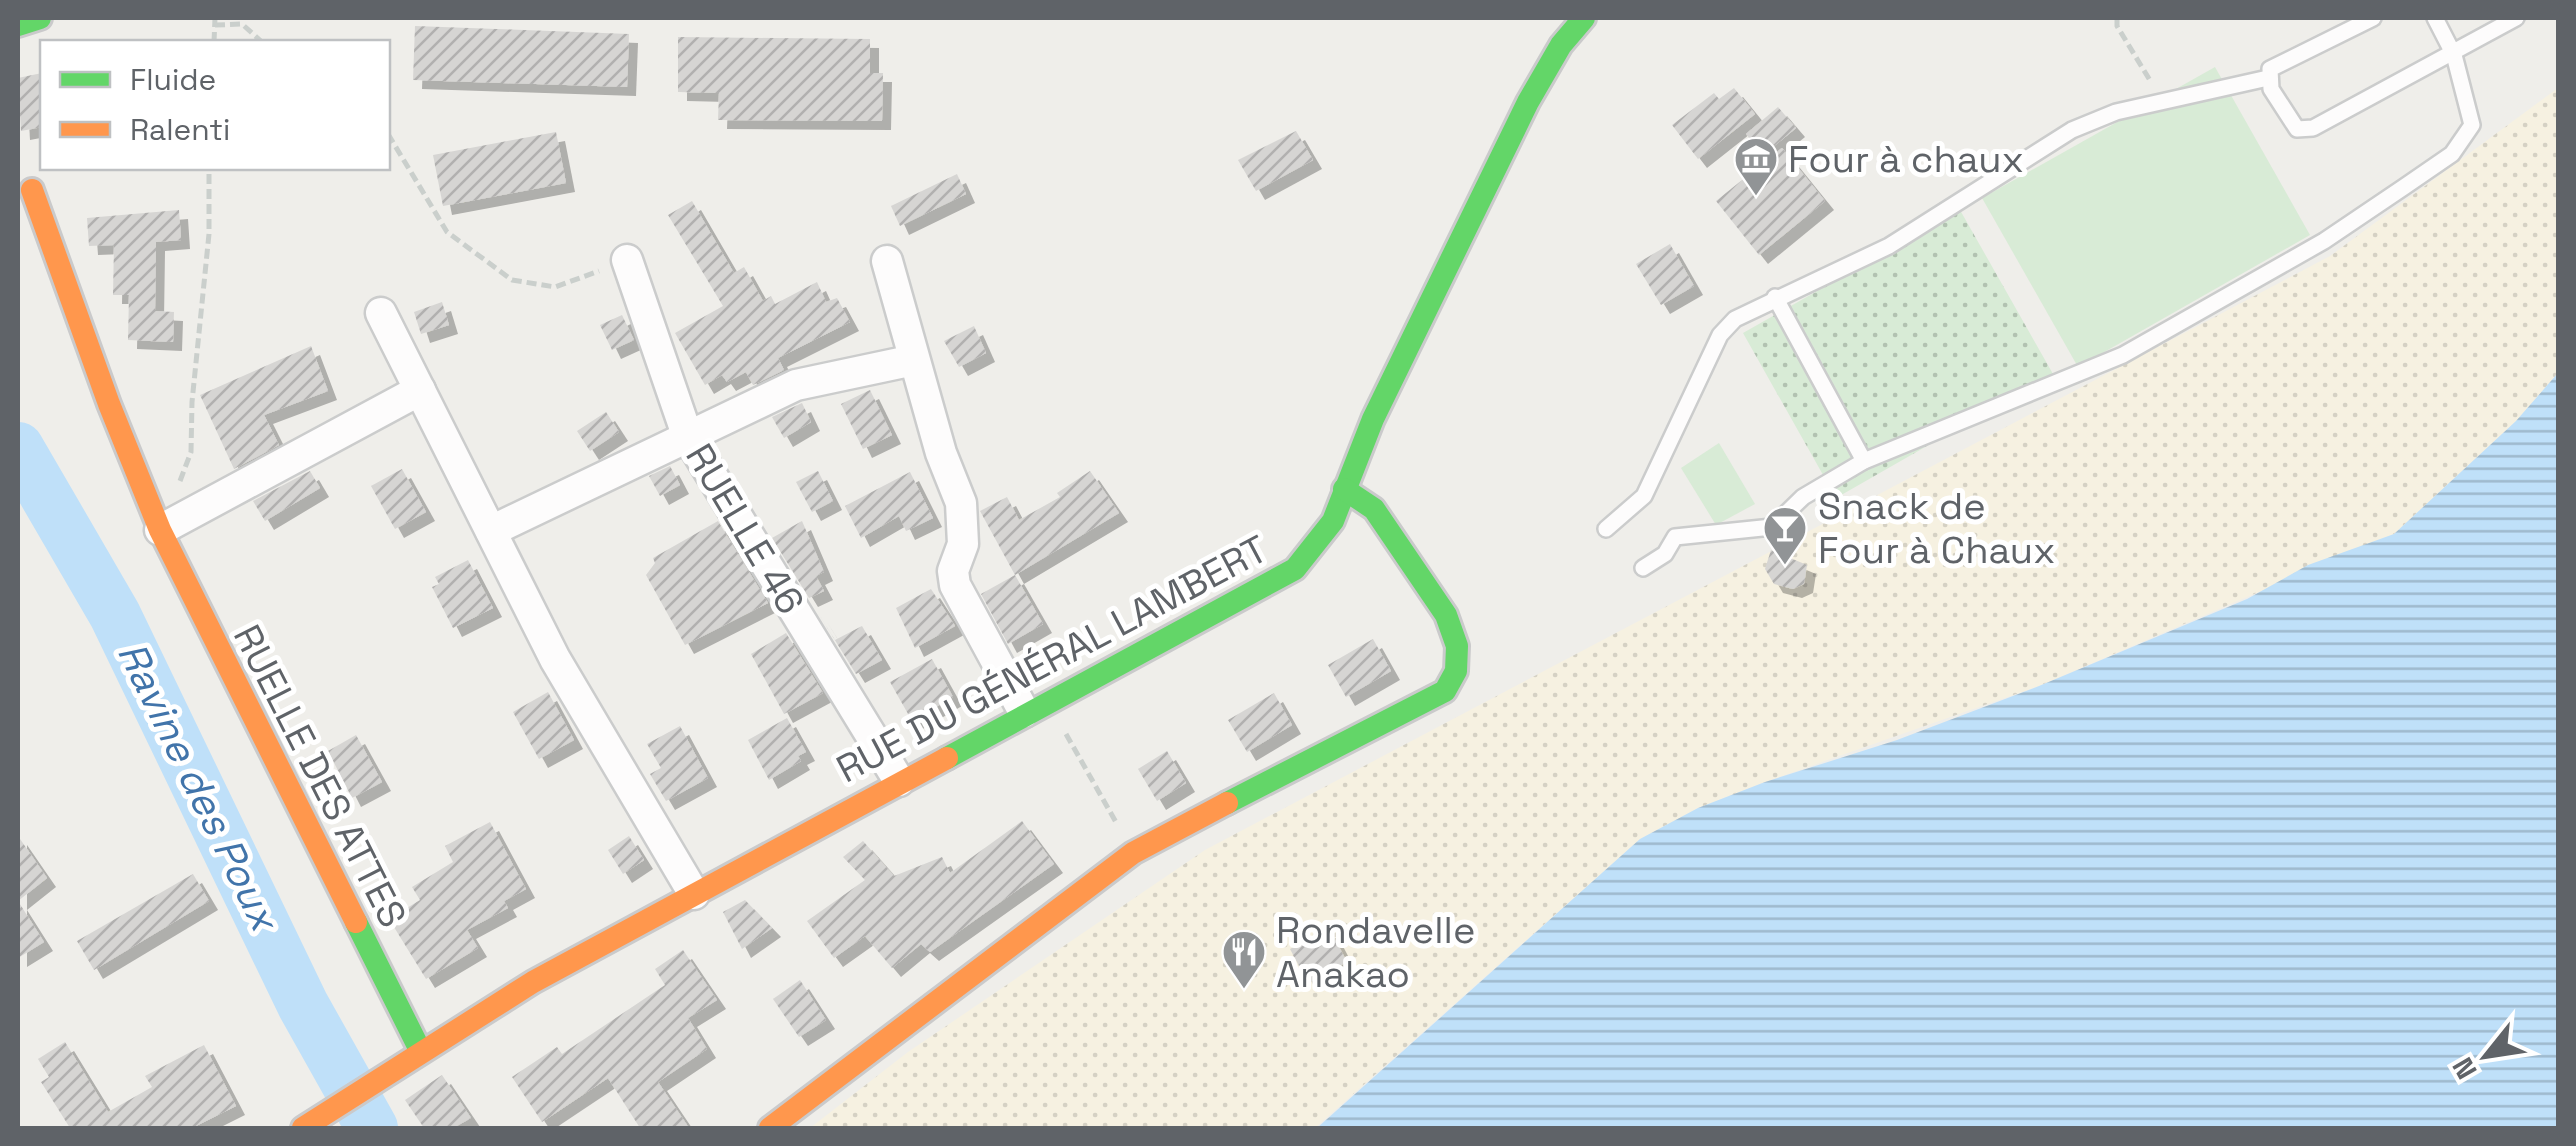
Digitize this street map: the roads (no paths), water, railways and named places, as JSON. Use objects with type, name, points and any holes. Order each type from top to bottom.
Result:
[{"type":"street","points":[[18,25],[40,18]]},
{"type":"street","name":"RUE DU GÉNÉRAL LAMBERT","points":[[306,1127],[533,982],[1295,569],[1332,521],[1374,419],[1528,102],[1561,45],[1584,18]]},
{"type":"street","name":"RUELLE DES ATTES","points":[[32,190],[92,360],[172,522],[258,734],[422,1052]]},
{"type":"street","name":"RUELLE 46","points":[[628,260],[687,435],[899,781]]},
{"type":"street","points":[[887,261],[914,360],[961,503],[963,544],[953,571],[956,585],[1036,706]]},
{"type":"street","points":[[381,313],[555,659],[694,894]]},
{"type":"street","points":[[491,531],[796,385],[914,360]]},
{"type":"street","points":[[172,522],[420,390]]},
{"type":"street","points":[[770,1128],[1133,853],[1346,738],[1445,691],[1456,671],[1457,646],[1446,614],[1374,508],[1344,489]]},
{"type":"lane","points":[[2373,18],[2270,70],[2268,78],[2296,130],[2313,128],[2516,18]]},
{"type":"lane","points":[[1644,568],[1665,554],[1675,538],[1772,527],[1804,497],[1864,461],[2123,355],[2324,241],[2452,154],[2472,124],[2454,54],[2435,18]]},
{"type":"lane","points":[[1606,529],[1644,496],[1720,335],[1734,320],[1775,297],[1889,246],[2051,140],[2116,112],[2268,78]]},
{"type":"lane","points":[[1775,297],[1864,461]]},
{"type":"water","points":[[2558,373],[2558,1128],[1317,1128],[1640,839],[1698,808],[1765,782],[1897,740],[2039,686],[2247,599],[2308,565],[2394,534],[2516,421]]},
{"type":"waterway","name":"Ravine des Poux","points":[[18,448],[115,615],[303,1005],[372,1128]]},
{"type":"place","name":"Four à chaux","points":[[1756,197]]},
{"type":"place","name":"Snack de Four à Chaux","points":[[1785,566]]},
{"type":"place","name":"Rondavelle Anakao","points":[[1244,990]]}]
